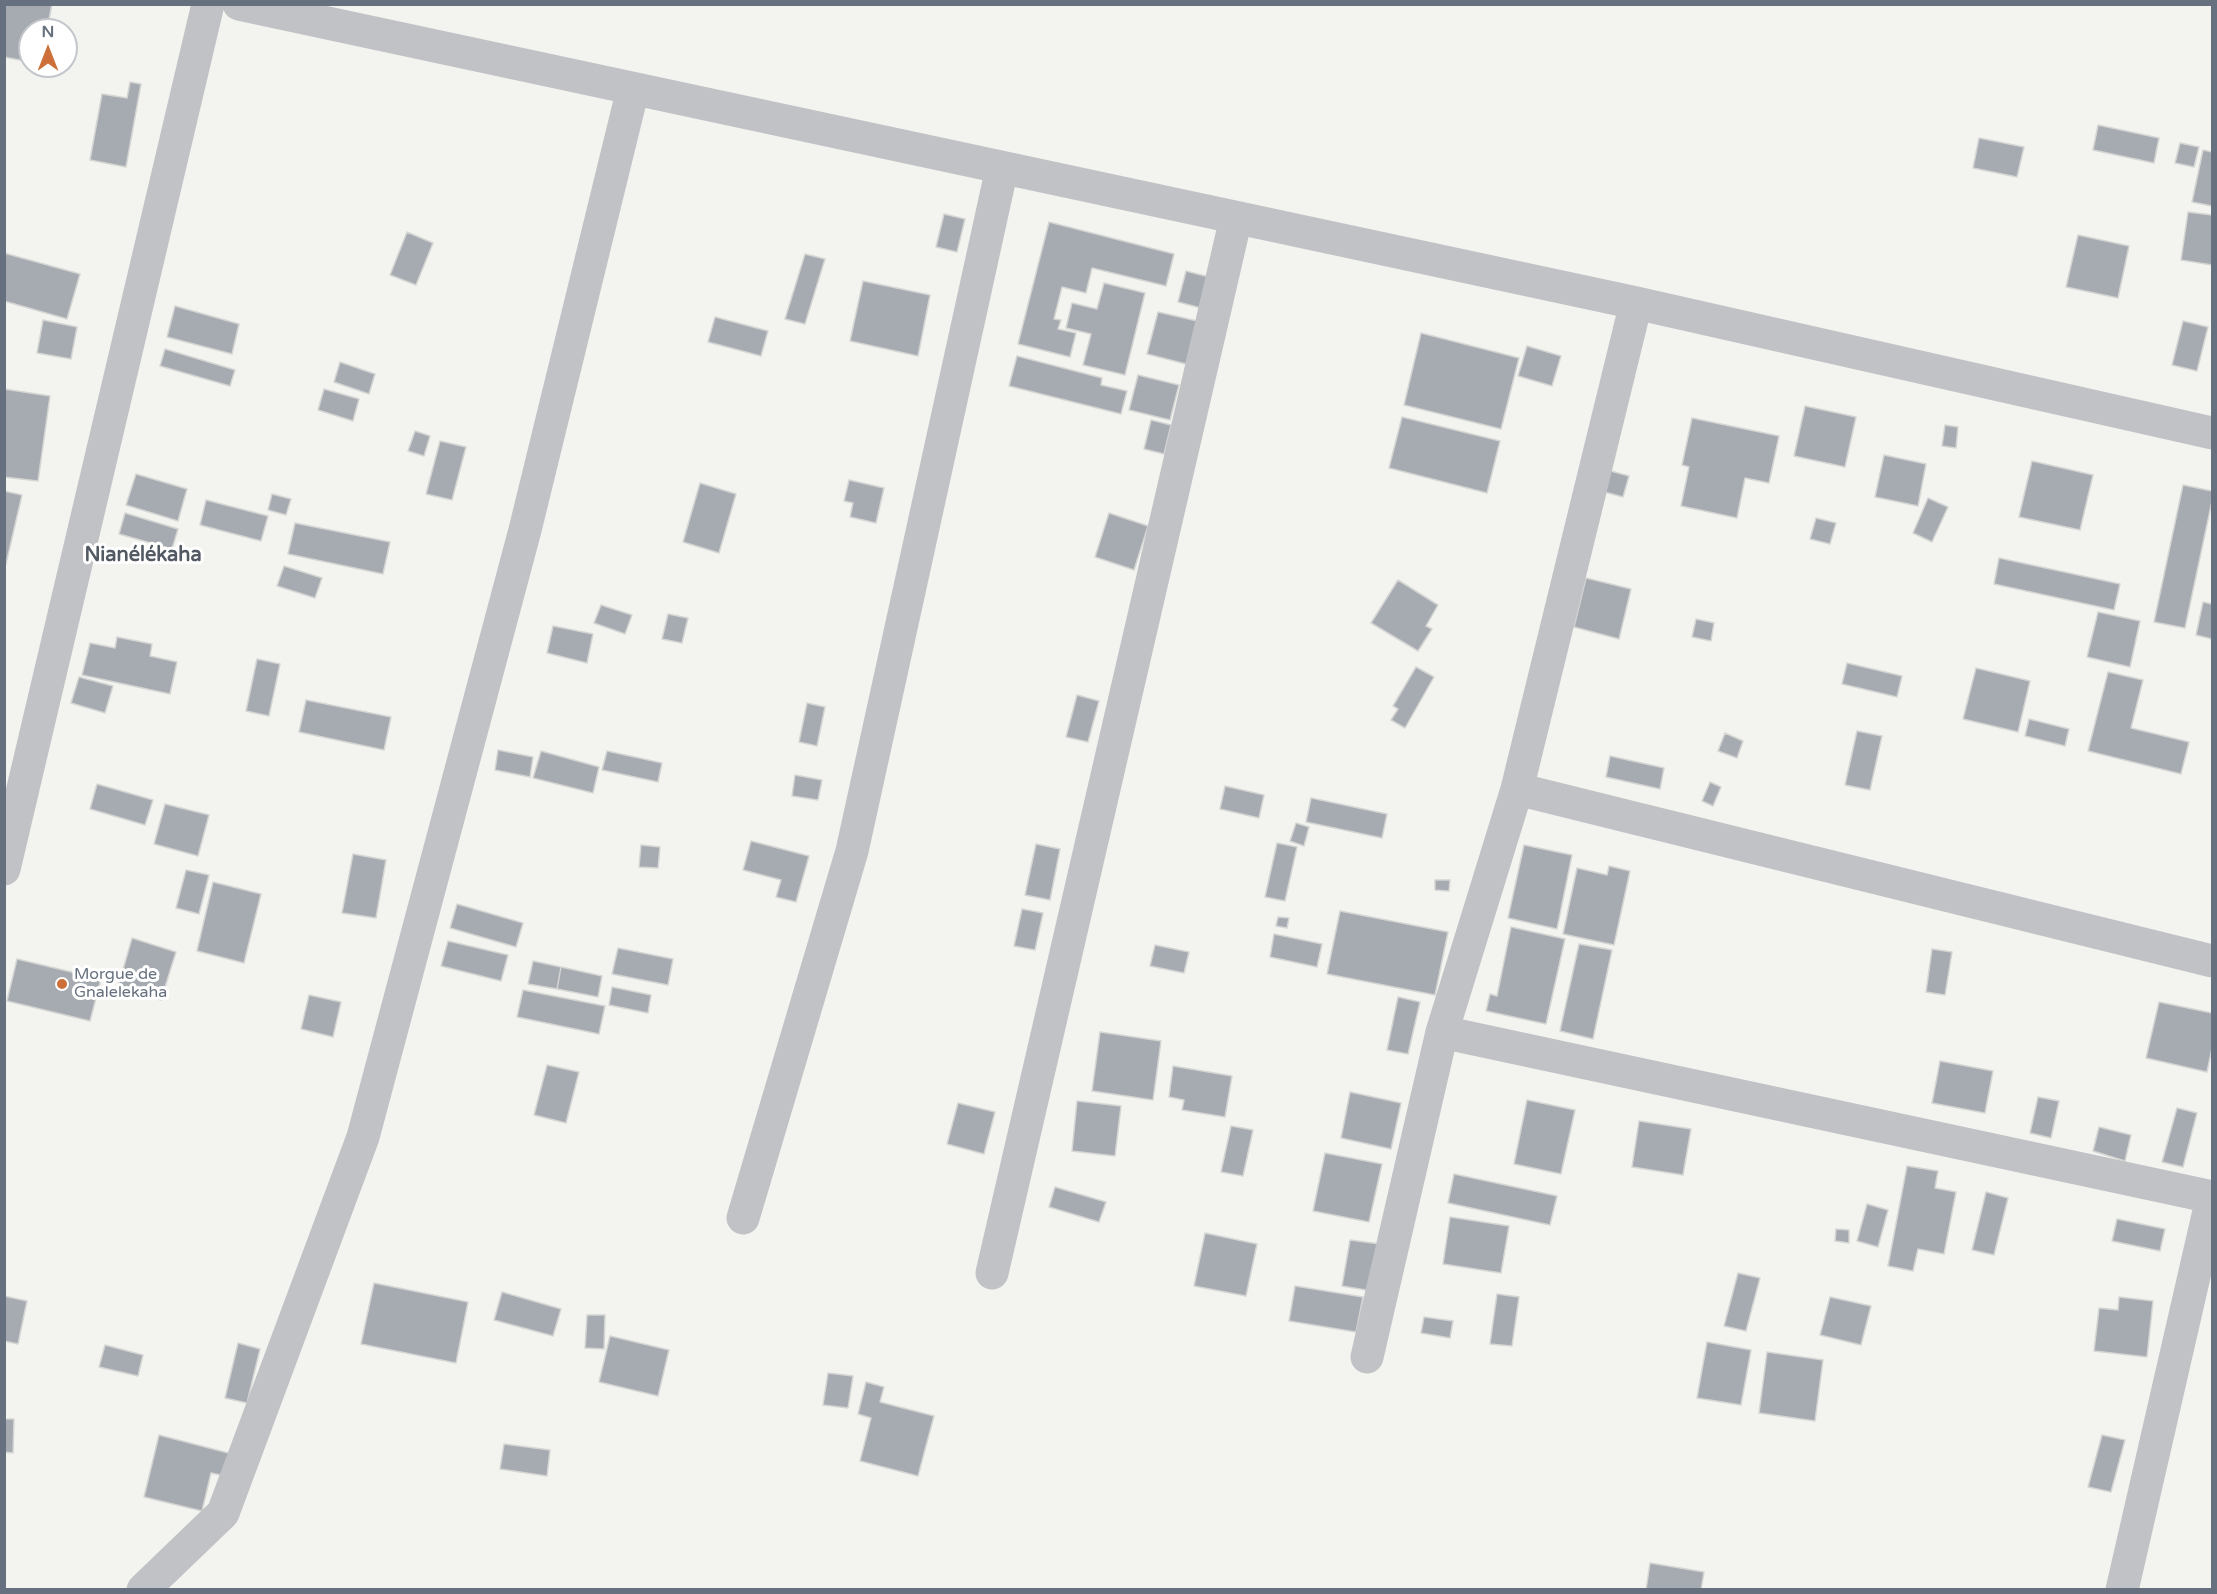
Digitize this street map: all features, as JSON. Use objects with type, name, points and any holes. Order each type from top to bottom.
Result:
[{"type":"street","points":[[4,869],[208,4]]},
{"type":"street","points":[[239,4],[1635,303],[2212,434]]},
{"type":"street","points":[[143,1590],[223,1512],[363,1137],[525,530],[633,89]]},
{"type":"street","points":[[742,1218],[852,850],[1002,168]]},
{"type":"street","points":[[992,1273],[1236,218]]},
{"type":"street","points":[[1367,1357],[1442,1032],[1517,789],[1635,303]]},
{"type":"street","points":[[1517,789],[2212,961]]},
{"type":"street","points":[[1442,1032],[2212,1197],[2122,1590]]},
{"type":"building","points":[[4,4],[52,4],[49,18],[18,18],[18,60],[4,57]]},
{"type":"building","points":[[130,82],[141,84],[126,167],[90,160],[102,94],[127,98]]},
{"type":"building","points":[[2098,125],[2159,138],[2154,163],[2093,150]]},
{"type":"building","points":[[1979,138],[2024,147],[2017,177],[1973,168]]},
{"type":"building","points":[[2180,143],[2199,147],[2194,167],[2175,163]]},
{"type":"building","points":[[2203,150],[2212,152],[2212,206],[2192,202]]},
{"type":"building","points":[[2188,212],[2212,215],[2212,265],[2181,260]]},
{"type":"building","points":[[944,214],[965,219],[957,252],[936,247]]},
{"type":"building","points":[[1049,222],[1174,254],[1166,286],[1092,268],[1086,293],[1062,287],[1054,319],[1061,320],[1058,329],[1076,333],[1070,357],[1018,344]]},
{"type":"building","points":[[407,232],[433,243],[416,285],[390,275]]},
{"type":"building","points":[[2078,235],[2129,246],[2118,298],[2066,287]]},
{"type":"building","points":[[4,253],[80,274],[67,319],[4,301]]},
{"type":"building","points":[[805,254],[825,259],[805,324],[785,319]]},
{"type":"building","points":[[1186,271],[1209,277],[1201,308],[1178,302]]},
{"type":"building","points":[[863,281],[930,295],[918,356],[850,341]]},
{"type":"building","points":[[1104,283],[1145,293],[1125,375],[1083,365],[1091,334],[1066,328],[1072,303],[1097,309]]},
{"type":"building","points":[[175,306],[239,324],[232,354],[167,337]]},
{"type":"building","points":[[1158,312],[1197,321],[1186,364],[1147,354]]},
{"type":"building","points":[[715,317],[768,331],[761,356],[708,342]]},
{"type":"building","points":[[43,320],[77,327],[71,359],[37,353]]},
{"type":"building","points":[[2183,321],[2208,327],[2197,371],[2172,365]]},
{"type":"building","points":[[1421,333],[1519,358],[1501,429],[1404,405]]},
{"type":"building","points":[[1527,346],[1561,356],[1552,386],[1518,376]]},
{"type":"building","points":[[165,349],[235,370],[230,386],[160,366]]},
{"type":"building","points":[[1017,356],[1102,378],[1101,385],[1127,391],[1121,414],[1009,386]]},
{"type":"building","points":[[340,362],[375,374],[369,394],[334,382]]},
{"type":"building","points":[[1138,375],[1179,385],[1170,420],[1129,410]]},
{"type":"building","points":[[4,389],[50,396],[38,481],[4,477]]},
{"type":"building","points":[[324,389],[359,399],[353,421],[318,410]]},
{"type":"building","points":[[1805,406],[1856,417],[1845,467],[1794,456]]},
{"type":"building","points":[[1402,417],[1500,441],[1487,493],[1389,468]]},
{"type":"building","points":[[1692,418],[1779,436],[1769,483],[1745,478],[1737,518],[1681,506],[1689,467],[1682,465]]},
{"type":"building","points":[[1151,420],[1171,425],[1164,454],[1144,449]]},
{"type":"building","points":[[1945,425],[1958,427],[1956,448],[1942,446]]},
{"type":"building","points":[[415,431],[430,436],[424,456],[408,451]]},
{"type":"building","points":[[440,441],[466,447],[452,500],[426,494]]},
{"type":"building","points":[[1884,455],[1926,464],[1918,506],[1875,497]]},
{"type":"building","points":[[2032,461],[2093,475],[2080,530],[2019,517]]},
{"type":"building","points":[[1607,470],[1629,476],[1623,497],[1601,491]]},
{"type":"building","points":[[136,474],[187,489],[178,521],[126,505]]},
{"type":"building","points":[[849,480],[884,488],[876,523],[850,517],[853,503],[844,501]]},
{"type":"building","points":[[700,483],[736,494],[719,553],[683,542]]},
{"type":"building","points":[[2183,485],[2212,491],[2212,501],[2185,628],[2154,622]]},
{"type":"building","points":[[4,491],[22,495],[6,564],[4,564]]},
{"type":"building","points":[[272,494],[291,499],[286,515],[268,510]]},
{"type":"building","points":[[1928,498],[1948,507],[1932,542],[1913,533]]},
{"type":"building","points":[[206,500],[268,516],[261,541],[200,525]]},
{"type":"building","points":[[125,513],[178,529],[172,549],[119,534]]},
{"type":"building","points":[[1109,513],[1148,526],[1134,570],[1095,557]]},
{"type":"building","points":[[1816,518],[1836,523],[1830,544],[1810,539]]},
{"type":"building","points":[[295,523],[390,542],[383,574],[288,554]]},
{"type":"building","points":[[1999,558],[2120,584],[2114,610],[1994,584]]},
{"type":"building","points":[[284,566],[322,578],[315,598],[277,586]]},
{"type":"building","points":[[1586,578],[1631,589],[1619,639],[1574,627]]},
{"type":"building","points":[[1398,580],[1438,605],[1426,626],[1432,629],[1418,651],[1371,623]]},
{"type":"building","points":[[2203,602],[2212,604],[2212,639],[2196,635]]},
{"type":"building","points":[[601,605],[632,615],[625,634],[594,623]]},
{"type":"building","points":[[2098,612],[2140,621],[2130,667],[2087,657]]},
{"type":"building","points":[[668,614],[688,618],[682,643],[662,639]]},
{"type":"building","points":[[1696,619],[1714,623],[1711,641],[1692,637]]},
{"type":"building","points":[[553,626],[593,634],[587,663],[547,653]]},
{"type":"building","points":[[117,637],[152,644],[150,656],[177,662],[170,694],[82,675],[90,643],[115,648]]},
{"type":"building","points":[[257,659],[280,664],[269,716],[246,711]]},
{"type":"building","points":[[1847,663],[1902,676],[1897,697],[1842,684]]},
{"type":"building","points":[[1416,667],[1434,677],[1405,728],[1391,720],[1398,709],[1393,706]]},
{"type":"building","points":[[1976,668],[2030,681],[2018,732],[1963,719]]},
{"type":"building","points":[[2108,672],[2143,680],[2131,728],[2189,742],[2181,774],[2088,751]]},
{"type":"building","points":[[79,677],[113,686],[105,713],[71,703]]},
{"type":"building","points":[[1077,695],[1099,701],[1088,742],[1066,737]]},
{"type":"building","points":[[306,700],[391,717],[384,750],[299,732]]},
{"type":"building","points":[[807,703],[825,707],[817,746],[799,742]]},
{"type":"building","points":[[2029,719],[2069,729],[2065,746],[2025,736]]},
{"type":"building","points":[[1857,731],[1882,736],[1870,790],[1845,785]]},
{"type":"building","points":[[1725,733],[1743,741],[1737,758],[1718,751]]},
{"type":"building","points":[[498,750],[533,757],[530,777],[495,770]]},
{"type":"building","points":[[541,751],[599,767],[593,793],[533,778]]},
{"type":"building","points":[[607,751],[662,763],[658,782],[602,770]]},
{"type":"building","points":[[1610,756],[1664,768],[1660,789],[1606,777]]},
{"type":"building","points":[[795,775],[822,780],[818,800],[792,796]]},
{"type":"building","points":[[1710,782],[1721,787],[1713,806],[1702,801]]},
{"type":"building","points":[[97,784],[153,800],[145,825],[90,809]]},
{"type":"building","points":[[1225,786],[1264,795],[1259,818],[1220,809]]},
{"type":"building","points":[[1311,798],[1387,814],[1382,838],[1306,822]]},
{"type":"building","points":[[165,804],[209,815],[198,856],[154,844]]},
{"type":"building","points":[[1296,823],[1309,827],[1304,846],[1290,841]]},
{"type":"building","points":[[751,841],[809,856],[796,902],[776,897],[781,880],[743,870]]},
{"type":"building","points":[[1277,843],[1297,847],[1285,901],[1265,897]]},
{"type":"building","points":[[1036,844],[1060,849],[1050,900],[1025,895]]},
{"type":"building","points":[[641,845],[660,847],[658,868],[639,867]]},
{"type":"building","points":[[1524,845],[1572,855],[1557,929],[1508,918]]},
{"type":"building","points":[[353,854],[386,860],[376,918],[342,913]]},
{"type":"building","points":[[1609,866],[1630,871],[1614,945],[1563,934],[1577,868],[1607,875]]},
{"type":"building","points":[[186,870],[209,875],[199,914],[176,908]]},
{"type":"building","points":[[1435,880],[1450,880],[1449,891],[1435,890]]},
{"type":"building","points":[[213,882],[261,894],[244,963],[197,951]]},
{"type":"building","points":[[457,904],[523,923],[516,947],[450,928]]},
{"type":"building","points":[[1022,909],[1043,913],[1035,950],[1014,946]]},
{"type":"building","points":[[1340,911],[1448,932],[1435,995],[1327,974]]},
{"type":"building","points":[[1278,917],[1289,918],[1287,928],[1276,926]]},
{"type":"building","points":[[1511,927],[1565,939],[1546,1024],[1486,1011],[1490,994],[1497,996]]},
{"type":"building","points":[[1274,934],[1322,944],[1317,967],[1270,957]]},
{"type":"building","points":[[132,938],[176,952],[161,1000],[118,987]]},
{"type":"building","points":[[448,941],[508,955],[501,981],[441,966]]},
{"type":"building","points":[[1579,944],[1612,950],[1593,1039],[1560,1031]]},
{"type":"building","points":[[1155,945],[1189,952],[1184,973],[1150,966]]},
{"type":"building","points":[[618,948],[673,959],[668,985],[612,974]]},
{"type":"building","points":[[1932,949],[1952,952],[1945,995],[1926,992]]},
{"type":"building","points":[[17,959],[101,979],[90,1021],[7,1001]]},
{"type":"building","points":[[533,961],[561,967],[557,989],[528,984]]},
{"type":"building","points":[[561,967],[602,976],[598,997],[557,989]]},
{"type":"building","points":[[612,987],[651,995],[648,1013],[609,1005]]},
{"type":"building","points":[[523,990],[605,1006],[599,1034],[517,1017]]},
{"type":"building","points":[[309,995],[341,1002],[333,1037],[301,1029]]},
{"type":"building","points":[[1398,997],[1420,1002],[1408,1054],[1387,1050]]},
{"type":"building","points":[[2159,1002],[2212,1013],[2212,1048],[2207,1072],[2146,1058]]},
{"type":"building","points":[[1100,1032],[1161,1041],[1153,1100],[1092,1091]]},
{"type":"building","points":[[1940,1061],[1993,1071],[1985,1113],[1932,1103]]},
{"type":"building","points":[[547,1065],[579,1072],[566,1123],[534,1115]]},
{"type":"building","points":[[1173,1066],[1232,1076],[1225,1117],[1182,1110],[1184,1100],[1169,1097]]},
{"type":"building","points":[[1350,1092],[1401,1103],[1391,1149],[1341,1138]]},
{"type":"building","points":[[2038,1097],[2059,1101],[2051,1138],[2030,1133]]},
{"type":"building","points":[[1527,1100],[1575,1110],[1561,1174],[1514,1164]]},
{"type":"building","points":[[1077,1101],[1121,1106],[1115,1156],[1072,1151]]},
{"type":"building","points":[[958,1103],[995,1112],[984,1154],[947,1144]]},
{"type":"building","points":[[2177,1108],[2197,1113],[2183,1167],[2162,1162]]},
{"type":"building","points":[[1639,1121],[1691,1129],[1683,1175],[1632,1167]]},
{"type":"building","points":[[1231,1126],[1253,1130],[1243,1176],[1221,1172]]},
{"type":"building","points":[[2099,1127],[2131,1135],[2125,1161],[2093,1151]]},
{"type":"building","points":[[1325,1153],[1382,1164],[1369,1222],[1313,1211]]},
{"type":"building","points":[[1907,1166],[1938,1171],[1935,1188],[1956,1192],[1944,1254],[1918,1249],[1913,1271],[1888,1266]]},
{"type":"building","points":[[1454,1174],[1557,1196],[1550,1225],[1448,1203]]},
{"type":"building","points":[[1055,1187],[1106,1202],[1099,1222],[1049,1207]]},
{"type":"building","points":[[1986,1192],[2008,1198],[1994,1255],[1972,1250]]},
{"type":"building","points":[[1867,1204],[1888,1210],[1878,1247],[1857,1241]]},
{"type":"building","points":[[1450,1217],[1509,1226],[1501,1273],[1443,1264]]},
{"type":"building","points":[[2117,1219],[2165,1229],[2160,1251],[2112,1241]]},
{"type":"building","points":[[1836,1229],[1849,1230],[1849,1243],[1835,1241]]},
{"type":"building","points":[[1205,1233],[1257,1244],[1246,1296],[1194,1286]]},
{"type":"building","points":[[1350,1240],[1380,1244],[1372,1291],[1342,1286]]},
{"type":"building","points":[[1738,1273],[1760,1278],[1746,1331],[1724,1326]]},
{"type":"building","points":[[374,1283],[468,1302],[456,1363],[361,1344]]},
{"type":"building","points":[[1295,1286],[1363,1297],[1356,1332],[1289,1321]]},
{"type":"building","points":[[502,1292],[561,1309],[553,1336],[494,1320]]},
{"type":"building","points":[[1497,1294],[1519,1297],[1512,1346],[1490,1344]]},
{"type":"building","points":[[4,1296],[27,1301],[18,1344],[4,1341]]},
{"type":"building","points":[[1830,1297],[1871,1306],[1861,1345],[1820,1335]]},
{"type":"building","points":[[2119,1297],[2153,1301],[2147,1357],[2094,1351],[2099,1308],[2118,1310]]},
{"type":"building","points":[[587,1315],[605,1315],[604,1349],[585,1348]]},
{"type":"building","points":[[1424,1317],[1453,1321],[1450,1338],[1421,1333]]},
{"type":"building","points":[[610,1336],[669,1350],[658,1396],[599,1382]]},
{"type":"building","points":[[1707,1342],[1751,1350],[1741,1405],[1697,1398]]},
{"type":"building","points":[[238,1343],[260,1349],[247,1403],[225,1398]]},
{"type":"building","points":[[105,1345],[143,1355],[138,1376],[99,1367]]},
{"type":"building","points":[[1767,1352],[1823,1360],[1815,1421],[1759,1413]]},
{"type":"building","points":[[828,1373],[853,1376],[848,1408],[823,1405]]},
{"type":"building","points":[[866,1382],[884,1387],[880,1402],[934,1416],[918,1476],[860,1461],[871,1418],[858,1414]]},
{"type":"building","points":[[4,1419],[14,1419],[13,1453],[4,1452]]},
{"type":"building","points":[[159,1435],[236,1455],[231,1477],[211,1473],[202,1511],[144,1497]]},
{"type":"building","points":[[2102,1435],[2125,1440],[2111,1492],[2088,1487]]},
{"type":"building","points":[[504,1444],[550,1450],[547,1476],[500,1469]]},
{"type":"building","points":[[1650,1563],[1704,1572],[1701,1590],[1646,1590]]},
{"type":"place","name":"Morgue de Gnalelekaha","points":[[62,984]]},
{"type":"district","name":"Nianélékaha","points":[[143,556]]}]
